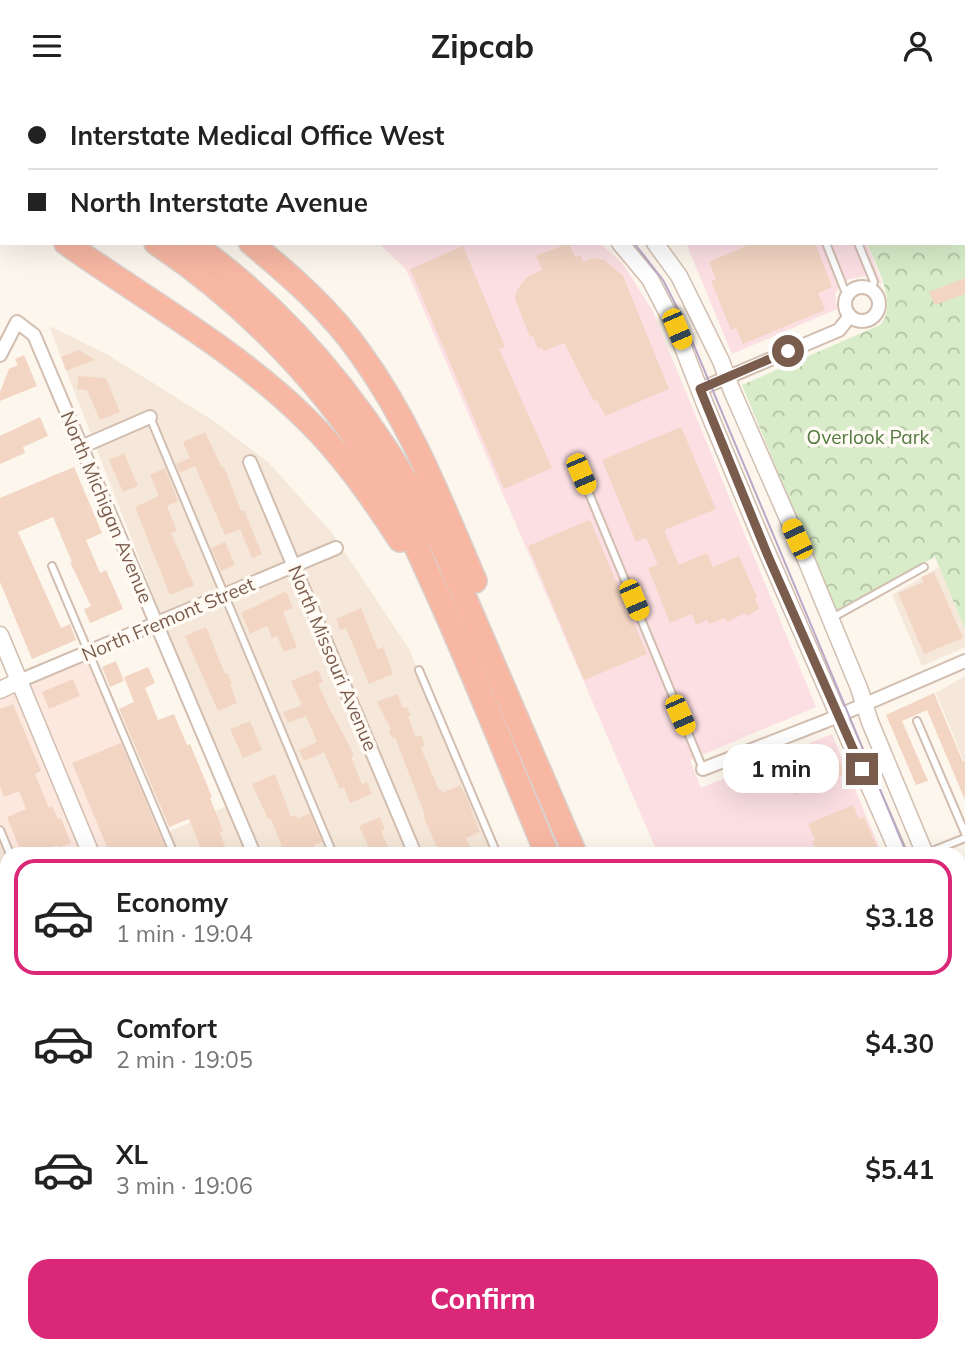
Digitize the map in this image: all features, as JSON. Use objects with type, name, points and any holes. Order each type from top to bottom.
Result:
[{"type":"highway","points":[[69,245],[238,362],[306,419],[341,456],[367,490],[443,606]]},
{"type":"highway","points":[[159,245],[204,278],[253,320],[291,359],[345,423],[392,495],[443,606],[544,847]]},
{"type":"highway","points":[[195,245],[248,287],[290,328],[320,360],[370,423],[423,508],[467,599],[572,847]]},
{"type":"highway","points":[[254,245],[281,267],[332,319],[359,351],[397,408],[430,477],[499,639],[503,684]]},
{"type":"street","points":[[622,245],[641,266],[677,329],[768,556],[896,847]]},
{"type":"street","points":[[658,245],[688,292],[727,377],[830,618],[922,847]]},
{"type":"street","points":[[855,288],[871,289],[879,302],[875,316],[863,321],[850,316],[845,306],[847,296],[855,288]]},
{"type":"street","points":[[700,389],[839,330],[850,316]]},
{"type":"street","name":"North Michigan Avenue","points":[[0,355],[17,322],[34,335],[251,847]]},
{"type":"street","points":[[82,447],[150,417]]},
{"type":"street","name":"North Missouri Avenue","points":[[250,463],[412,847]]},
{"type":"street","name":"North Fremont Street","points":[[0,690],[336,548]]},
{"type":"street","points":[[0,635],[88,847]]},
{"type":"street","points":[[704,769],[838,716],[965,661]]},
{"type":"lane","points":[[826,245],[847,296]]},
{"type":"lane","points":[[859,245],[874,282],[871,289]]},
{"type":"lane","points":[[150,417],[330,847]]},
{"type":"lane","points":[[581,474],[704,769]]},
{"type":"lane","points":[[52,566],[171,847]]},
{"type":"lane","points":[[830,618],[924,567]]},
{"type":"lane","points":[[419,670],[494,847]]},
{"type":"lane","points":[[917,721],[965,835],[940,847]]},
{"type":"lane","points":[[0,830],[7,847]]},
{"type":"shaded area","points":[[380,245],[602,245],[623,264],[652,310],[816,707],[690,760],[701,788],[832,734],[879,847],[655,847],[406,269]]},
{"type":"shaded area","points":[[687,245],[868,245],[882,284],[867,276],[849,279],[835,294],[837,309],[732,354]]},
{"type":"shaded area","points":[[49,326],[105,353],[214,421],[268,462],[332,533],[409,649],[492,847],[172,847],[166,833],[234,803]]},
{"type":"shaded area","points":[[939,567],[965,629],[965,647],[922,666],[892,595]]},
{"type":"shaded area","points":[[88,656],[167,847],[10,847],[0,823],[0,693]]},
{"type":"shaded area","points":[[965,676],[965,764],[936,693]]},
{"type":"green space","name":"Overlook Park","points":[[868,245],[965,245],[965,629],[935,557],[835,611],[742,385],[880,325],[885,316],[887,296]]},
{"type":"building","points":[[570,245],[575,257],[580,255],[583,262],[593,258],[604,260],[623,276],[669,389],[605,416],[597,400],[594,401],[564,343],[544,351],[542,348],[538,349],[533,336],[530,337],[515,299],[517,290],[527,277],[542,270],[536,256]]},
{"type":"building","points":[[748,245],[816,245],[832,287],[818,293],[825,310],[743,344],[736,328],[731,330],[711,281],[716,279],[709,262]]},
{"type":"building","points":[[463,246],[505,347],[499,349],[552,468],[504,489],[410,269]]},
{"type":"building","points":[[965,278],[965,294],[935,305],[929,292]]},
{"type":"building","points":[[79,350],[95,360],[66,371],[61,357]]},
{"type":"building","points":[[24,355],[37,386],[0,401],[0,392],[9,369],[18,365],[15,359]]},
{"type":"building","points":[[78,376],[106,378],[120,412],[100,420],[87,390],[77,389]]},
{"type":"building","points":[[40,417],[48,436],[23,447],[25,453],[0,464],[0,436]]},
{"type":"building","points":[[681,427],[716,509],[664,530],[679,565],[707,553],[713,567],[739,556],[759,609],[727,622],[725,618],[709,624],[707,620],[696,625],[692,614],[670,623],[648,568],[658,564],[646,538],[636,542],[602,460]]},
{"type":"building","points":[[205,432],[222,468],[224,467],[262,554],[252,558],[240,529],[225,535],[195,466],[180,473],[176,464],[190,458],[183,442]]},
{"type":"building","points":[[124,453],[138,486],[123,492],[109,460]]},
{"type":"building","points":[[74,467],[102,533],[86,540],[100,573],[106,570],[123,609],[90,623],[84,609],[91,606],[53,517],[18,532],[61,628],[70,624],[76,640],[32,659],[0,582],[0,498]]},
{"type":"building","points":[[165,468],[178,501],[167,506],[177,531],[171,533],[194,585],[170,595],[135,507],[159,496],[150,475]]},
{"type":"building","points":[[590,520],[647,654],[584,680],[528,546]]},
{"type":"building","points":[[225,542],[235,565],[221,571],[211,548]]},
{"type":"building","points":[[934,572],[963,638],[924,654],[898,593],[924,582],[921,577]]},
{"type":"building","points":[[286,591],[293,608],[283,612],[297,647],[284,652],[277,636],[272,638],[267,626],[250,634],[241,613]]},
{"type":"building","points":[[361,608],[378,650],[383,647],[393,674],[369,684],[346,628],[340,630],[336,619]]},
{"type":"building","points":[[206,627],[225,674],[227,673],[232,683],[230,684],[237,703],[218,711],[185,636]]},
{"type":"building","points":[[116,661],[124,681],[110,687],[102,667]]},
{"type":"building","points":[[148,667],[155,683],[145,688],[158,720],[174,714],[187,745],[190,744],[212,797],[210,798],[223,831],[220,833],[225,847],[200,847],[189,819],[169,827],[119,709],[134,702],[124,677]]},
{"type":"building","points":[[318,670],[323,682],[318,684],[354,756],[351,757],[362,784],[367,782],[372,794],[350,803],[344,787],[340,789],[324,752],[304,761],[299,750],[317,742],[306,716],[288,723],[283,712],[302,705],[291,681]]},
{"type":"building","points":[[73,679],[80,696],[49,709],[42,692]]},
{"type":"building","points":[[934,693],[963,762],[965,761],[965,800],[927,710],[902,721],[928,781],[916,785],[886,715]]},
{"type":"building","points":[[397,694],[403,708],[407,707],[411,716],[408,717],[416,737],[421,735],[425,746],[421,748],[439,790],[441,789],[442,793],[460,785],[480,832],[466,838],[470,847],[437,847],[395,737],[392,739],[391,729],[377,702]]},
{"type":"building","points":[[13,704],[41,771],[35,774],[49,808],[52,806],[58,819],[61,818],[71,843],[61,847],[19,847],[7,817],[26,809],[19,791],[4,797],[0,786],[0,709]]},
{"type":"building","points":[[250,721],[262,750],[243,758],[230,729]]},
{"type":"building","points":[[121,743],[165,847],[107,847],[72,763]]},
{"type":"building","points":[[834,749],[845,774],[795,795],[784,770]]},
{"type":"building","points":[[275,774],[291,817],[296,815],[297,819],[310,813],[322,842],[314,845],[315,847],[282,847],[252,784]]},
{"type":"building","points":[[853,805],[859,819],[864,817],[877,847],[814,847],[812,841],[815,840],[808,824]]},
{"type":"building","points":[[380,817],[385,829],[381,831],[388,847],[369,847],[359,826]]},
{"type":"tram line","points":[[636,245],[663,280],[682,317],[904,847]]},
{"type":"route","points":[[788,351],[700,389],[768,556],[862,769]]}]
